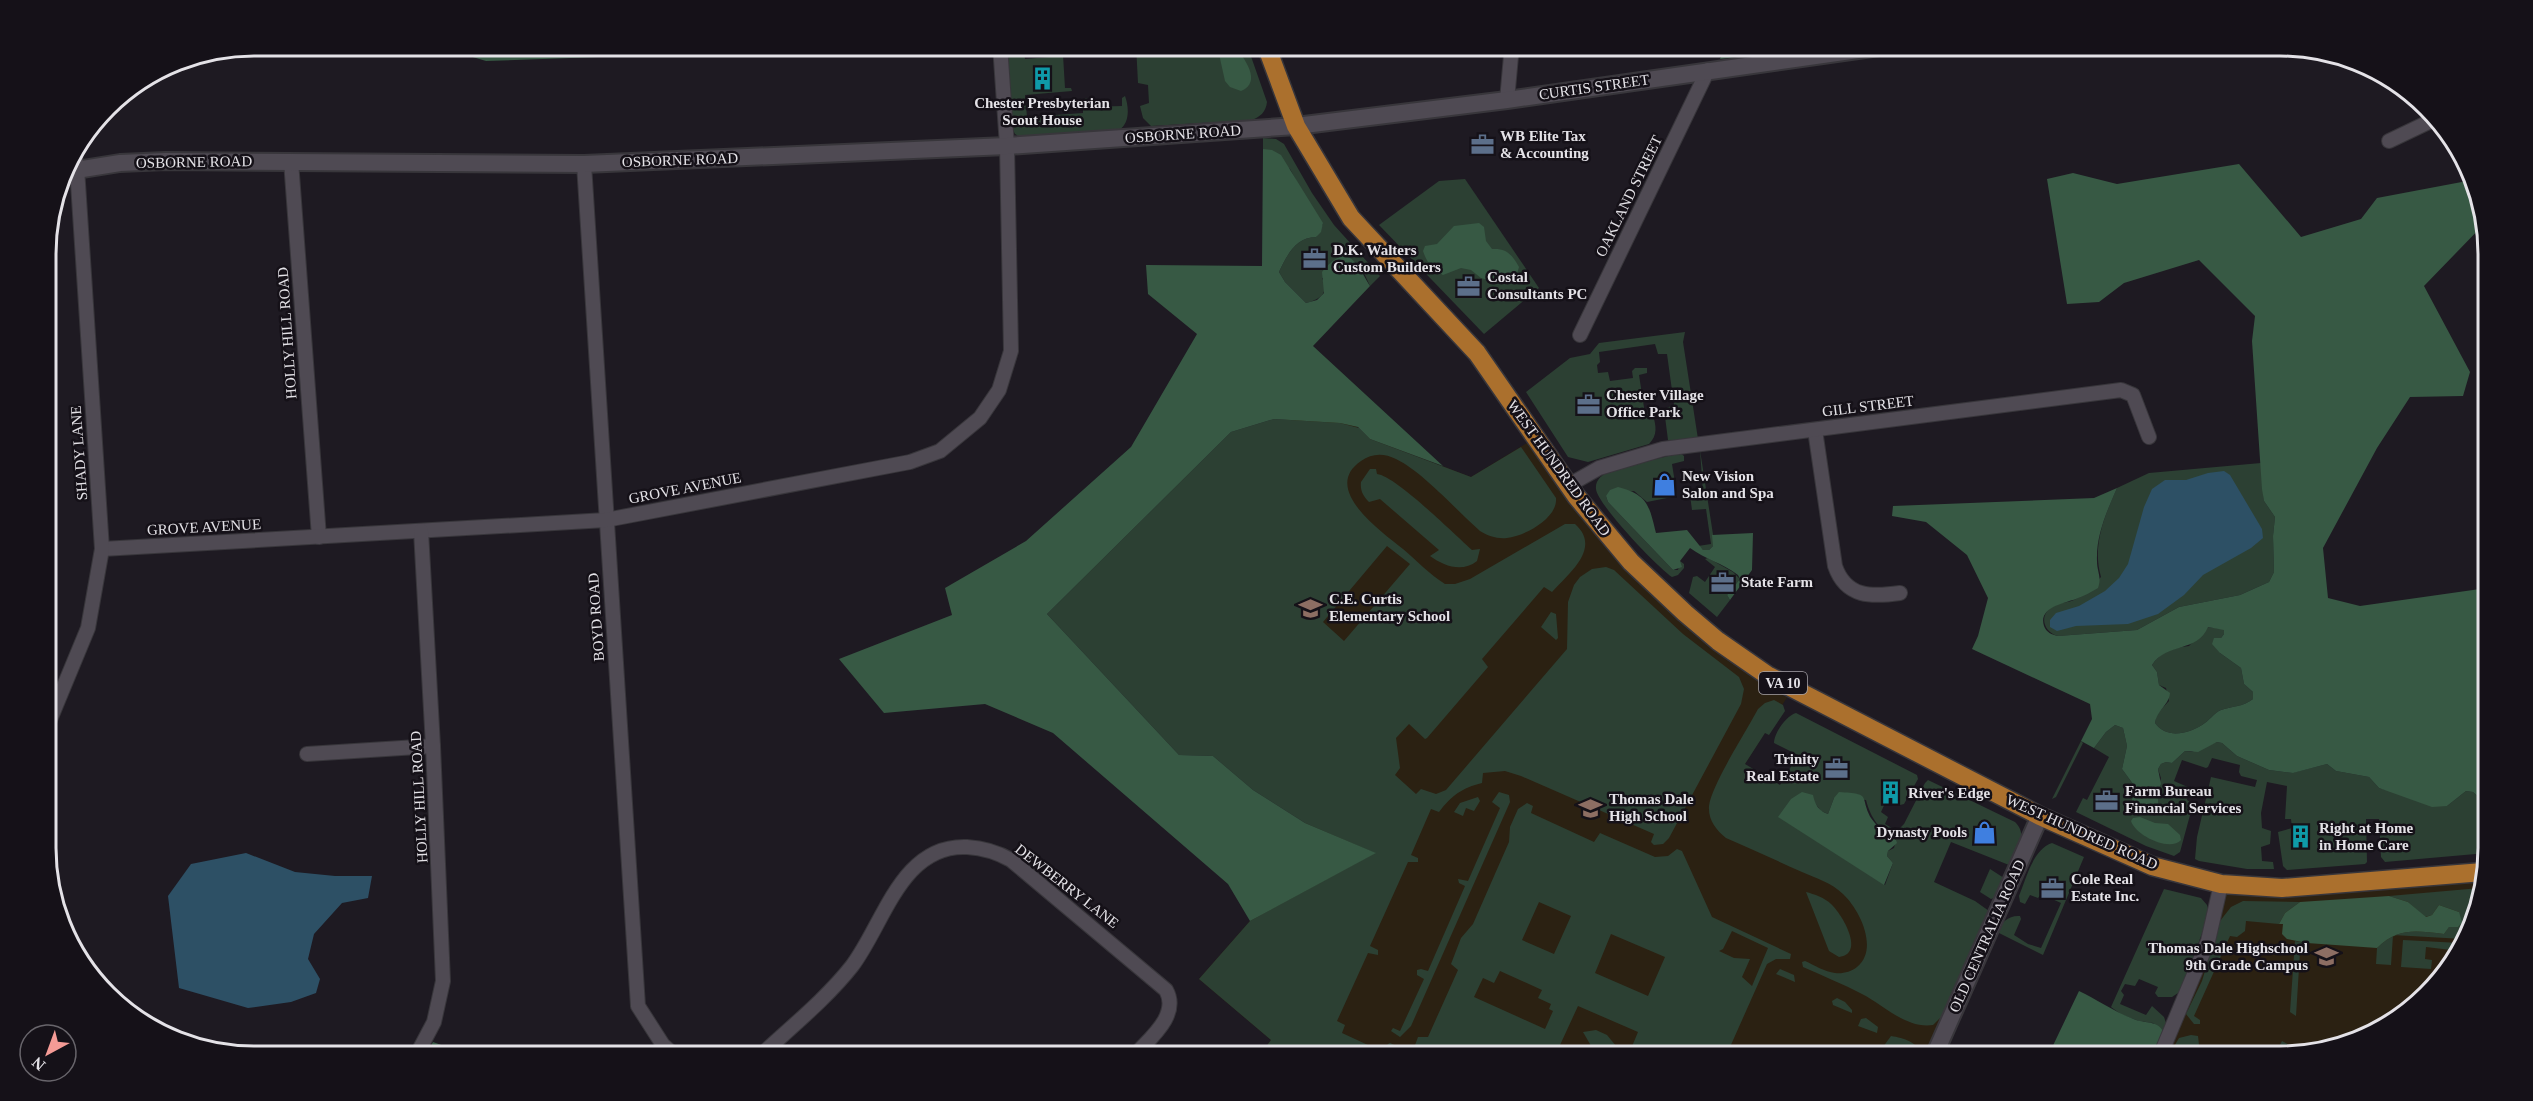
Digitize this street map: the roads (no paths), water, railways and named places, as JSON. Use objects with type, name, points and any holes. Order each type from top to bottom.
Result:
[{"type":"main road","name":"WEST HUNDRED ROAD","points":[[1270,56],[1296,126],[1351,218],[1477,353],[1569,485],[1612,540],[1659,590],[1748,663],[1767,675],[2040,816],[2152,866],[2221,884],[2282,888],[2476,873]]},
{"type":"street","name":"GROVE AVENUE","points":[[102,549],[606,520],[910,462],[940,450],[980,418],[999,390],[1011,351],[1007,146],[1001,56]]},
{"type":"street","points":[[1507,100],[1511,56]]},
{"type":"street","name":"CURTIS STREET","points":[[1296,126],[1507,100],[1812,56]]},
{"type":"street","name":"OAKLAND STREET","points":[[1580,335],[1708,70]]},
{"type":"street","points":[[2389,141],[2428,122]]},
{"type":"street","name":"OSBORNE ROAD","points":[[77,164],[291,161],[584,164],[1007,146],[1296,126]]},
{"type":"street","name":"HOLLY HILL ROAD","points":[[291,161],[319,537]]},
{"type":"street","name":"BOYD ROAD","points":[[584,164],[638,1006],[663,1046]]},
{"type":"street","name":"SHADY LANE","points":[[56,703],[88,628],[102,549],[73,174]]},
{"type":"street","name":"GILL STREET","points":[[1569,485],[1599,468],[1663,449],[2121,390],[2133,395],[2149,437]]},
{"type":"street","points":[[1815,430],[1835,566],[1841,580],[1849,588],[1868,596],[1900,593]]},
{"type":"street","name":"HOLLY HILL ROAD","points":[[421,531],[443,981],[434,1022],[421,1046]]},
{"type":"street","points":[[308,754],[433,746]]},
{"type":"street","name":"OLD CENTRALIA ROAD","points":[[1939,1045],[2040,816]]},
{"type":"street","name":"DEWBERRY LANE","points":[[771,1046],[853,965],[905,878],[930,855],[945,849],[960,847],[993,851],[1011,860],[1166,990],[1171,1006],[1166,1018],[1143,1046]]},
{"type":"street","points":[[2165,1045],[2208,941],[2221,884]]},
{"type":"water","points":[[2224,471],[2230,475],[2262,529],[2263,538],[2251,548],[2203,575],[2184,595],[2158,614],[2128,624],[2076,626],[2057,631],[2050,627],[2050,620],[2056,613],[2079,606],[2105,591],[2119,578],[2128,564],[2144,507],[2152,489],[2165,480],[2186,480]]},
{"type":"water","points":[[246,853],[295,872],[335,876],[372,876],[368,898],[342,903],[314,934],[308,959],[320,979],[316,993],[291,1002],[248,1008],[179,988],[168,896],[191,864]]},
{"type":"place","name":"Chester Presbyterian Scout House","points":[[1042,79]]},
{"type":"place","name":"WB Elite Tax & Accounting","points":[[1482,145]]},
{"type":"place","name":"D.K. Walters Custom Builders","points":[[1315,259]]},
{"type":"place","name":"Costal Consultants PC","points":[[1469,286]]},
{"type":"place","name":"Chester Village Office Park","points":[[1588,404]]},
{"type":"place","name":"New Vision Salon and Spa","points":[[1664,485]]},
{"type":"place","name":"State Farm","points":[[1723,582]]},
{"type":"place","name":"C.E. Curtis Elementary School","points":[[1311,608]]},
{"type":"place","name":"Trinity Real Estate","points":[[1837,768]]},
{"type":"place","name":"River's Edge","points":[[1890,793]]},
{"type":"place","name":"Farm Bureau Financial Services","points":[[2107,800]]},
{"type":"place","name":"Thomas Dale High School","points":[[1591,808]]},
{"type":"place","name":"Dynasty Pools","points":[[1985,832]]},
{"type":"place","name":"Right at Home in Home Care","points":[[2301,837]]},
{"type":"place","name":"Cole Real Estate Inc.","points":[[2053,888]]},
{"type":"place","name":"Thomas Dale Highschool 9th Grade Campus","points":[[2326,957]]}]
